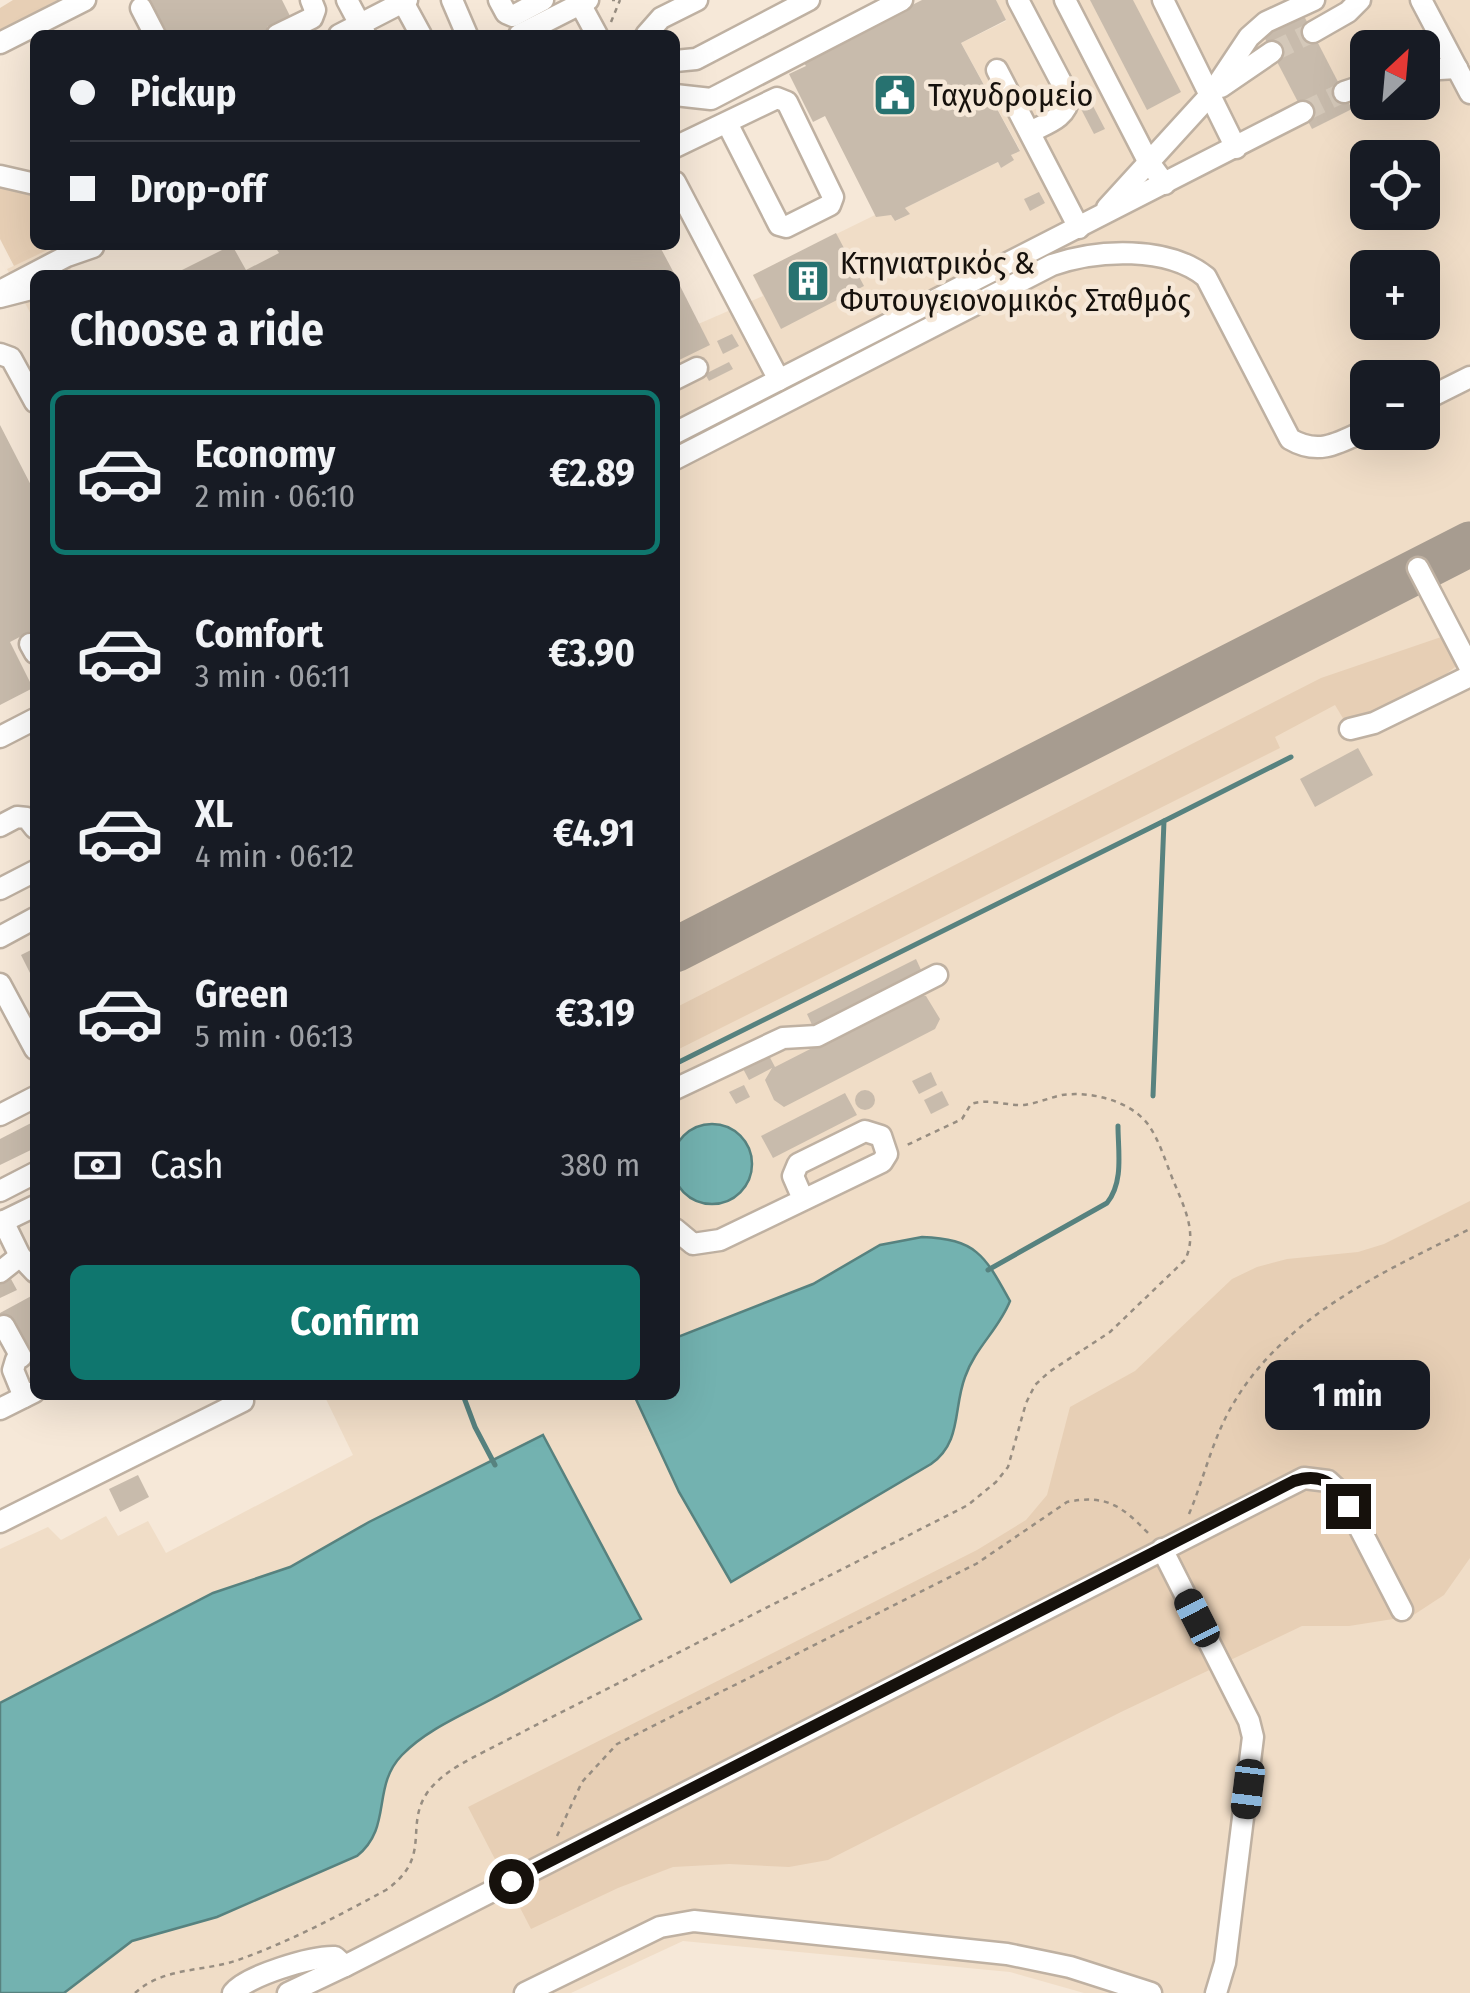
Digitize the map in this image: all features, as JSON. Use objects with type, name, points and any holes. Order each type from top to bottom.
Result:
[{"type":"street","points":[[50,27],[85,0]]},
{"type":"street","points":[[347,0],[363,30],[405,1],[419,30]]},
{"type":"street","points":[[452,0],[466,30]]},
{"type":"street","points":[[499,0],[506,13],[513,16],[543,0]]},
{"type":"street","points":[[650,30],[660,18],[697,0]]},
{"type":"street","points":[[680,61],[696,60],[809,0]]},
{"type":"street","points":[[680,96],[710,99],[902,0]]},
{"type":"street","points":[[1018,0],[1069,97],[1068,108],[1061,116],[1030,132]]},
{"type":"street","points":[[1064,0],[1148,160],[1165,184]]},
{"type":"street","points":[[1163,0],[1236,148]]},
{"type":"street","points":[[1101,215],[1211,94],[1248,38],[1266,22],[1314,0]]},
{"type":"street","points":[[1313,32],[1348,12],[1360,0]]},
{"type":"street","points":[[1421,0],[1470,93]]},
{"type":"street","points":[[528,30],[582,1],[602,30]]},
{"type":"street","points":[[288,30],[312,18],[320,3]]},
{"type":"street","points":[[141,8],[152,30]]},
{"type":"street","points":[[0,44],[30,34]]},
{"type":"street","points":[[1211,94],[1272,52]]},
{"type":"street","points":[[1440,69],[1457,68]]},
{"type":"street","points":[[997,70],[1079,228]]},
{"type":"street","points":[[1344,92],[1350,90]]},
{"type":"street","points":[[680,145],[777,98],[787,102],[833,197],[830,204],[786,227],[779,225],[727,123]]},
{"type":"street","points":[[680,430],[1303,112]]},
{"type":"street","points":[[0,176],[30,183]]},
{"type":"street","points":[[680,192],[779,380]]},
{"type":"street","points":[[49,270],[84,250]]},
{"type":"street","points":[[680,456],[1052,265],[1079,258],[1148,253],[1181,260],[1206,276],[1290,438],[1303,447],[1319,450],[1350,436]]},
{"type":"street","points":[[0,294],[30,282]]},
{"type":"street","points":[[0,354],[11,358],[30,393]]},
{"type":"street","points":[[680,376],[697,368]]},
{"type":"street","points":[[1440,392],[1470,377]]},
{"type":"street","points":[[1418,568],[1470,668]]},
{"type":"street","points":[[1350,729],[1374,724],[1470,676]]},
{"type":"street","points":[[0,737],[30,722]]},
{"type":"street","points":[[0,826],[17,816],[30,822]]},
{"type":"street","points":[[0,889],[30,874]]},
{"type":"street","points":[[0,937],[30,921]]},
{"type":"street","points":[[680,1087],[784,1038],[817,1036],[938,975]]},
{"type":"street","points":[[0,984],[30,1040]]},
{"type":"street","points":[[0,1115],[30,1100]]},
{"type":"street","points":[[680,1235],[693,1244],[712,1244],[882,1162],[888,1154],[882,1136],[865,1131],[798,1164],[794,1176],[803,1199]]},
{"type":"street","points":[[0,1190],[30,1175]]},
{"type":"street","points":[[30,1208],[2,1222],[30,1267]]},
{"type":"street","points":[[0,1272],[20,1256]]},
{"type":"street","points":[[0,1409],[30,1394],[4,1326]]},
{"type":"street","points":[[0,1522],[244,1401]]},
{"type":"street","points":[[288,1993],[1294,1481],[1312,1476],[1336,1486],[1402,1610]]},
{"type":"street","points":[[1162,1549],[1254,1737],[1225,1963],[1216,1993]]},
{"type":"street","points":[[526,1993],[660,1927],[694,1921],[1007,1954],[1070,1967],[1151,1993]]},
{"type":"street","points":[[233,1993],[242,1983],[319,1958],[335,1958],[346,1966]]},
{"type":"path","points":[[604,30],[615,0]]},
{"type":"path","points":[[135,1993],[154,1978],[237,1960],[287,1940],[386,1890],[400,1881],[413,1859],[421,1807],[428,1792],[451,1772],[498,1744],[968,1505],[1008,1467],[1035,1385],[1110,1332],[1190,1250],[1185,1207],[1146,1122],[1098,1095],[1062,1095],[1022,1105],[981,1100],[970,1104],[962,1119],[888,1154]]},
{"type":"path","points":[[1185,1539],[1187,1517],[1210,1451],[1246,1383],[1268,1355],[1327,1307],[1408,1259],[1470,1229]]},
{"type":"path","points":[[544,1864],[582,1782],[618,1744],[976,1564],[1067,1502],[1084,1498],[1104,1500],[1126,1510],[1162,1549]]},
{"type":"shaded area","points":[[13,0],[58,0],[0,30],[0,8]]},
{"type":"shaded area","points":[[996,0],[1470,0],[1470,1993],[1084,1993],[1010,1972],[683,1941],[571,1993],[0,1993],[0,1549],[48,1527],[61,1540],[106,1516],[118,1536],[148,1521],[166,1553],[353,1455],[326,1400],[680,1400],[680,332],[763,296],[753,275],[875,215],[891,215],[896,221],[909,214],[905,208],[998,162],[1001,168],[1020,150],[961,43],[1006,21]]},
{"type":"shaded area","points":[[0,187],[30,194],[30,250],[48,250],[14,266],[0,239]]},
{"type":"shaded area","points":[[47,250],[65,250],[72,264],[70,270],[30,270],[30,313],[7,269]]},
{"type":"shaded area","points":[[1447,635],[1456,657],[1455,667],[1445,675],[1357,720],[1344,720],[1335,705],[1275,737],[1280,748],[680,1048],[680,1005],[1321,678]]},
{"type":"shaded area","points":[[1470,1201],[1470,1558],[1444,1595],[1412,1616],[1349,1626],[1302,1626],[1121,1712],[828,1860],[789,1867],[673,1867],[531,1929],[468,1807],[977,1550],[1026,1520],[1047,1495],[1070,1407],[1135,1371],[1232,1279],[1287,1259],[1358,1252],[1384,1244]]},
{"type":"water","points":[[697,1127],[727,1127],[745,1142],[751,1156],[749,1179],[727,1201],[697,1201],[680,1187],[680,1141]]},
{"type":"water","points":[[922,1237],[967,1246],[986,1262],[1010,1301],[969,1367],[948,1446],[931,1464],[731,1582],[679,1492],[636,1400],[680,1400],[680,1336],[813,1284],[880,1245]]},
{"type":"water","points":[[543,1435],[641,1619],[445,1724],[412,1746],[393,1767],[375,1832],[357,1856],[217,1917],[132,1941],[64,1993],[0,1993],[0,1703],[213,1593],[290,1567],[369,1522]]},
{"type":"building","points":[[149,0],[282,0],[290,16],[267,27],[268,30],[164,30]]},
{"type":"building","name":"Ταχυδρομείο","points":[[922,0],[996,0],[1006,20],[961,43],[1020,151],[1011,155],[1014,160],[1001,168],[998,162],[905,208],[910,214],[895,221],[891,215],[876,217],[825,116],[813,122],[789,74],[806,66],[802,60]]},
{"type":"building","points":[[1090,0],[1133,0],[1181,92],[1147,110]]},
{"type":"building","points":[[1302,12],[1350,110],[1312,129],[1262,33]]},
{"type":"building","points":[[1092,104],[1105,129],[1094,134],[1081,109]]},
{"type":"building","points":[[1039,192],[1045,203],[1030,211],[1024,199]]},
{"type":"building","name":"Κτηνιατρικός & Φυτουγειονομικός Σταθμός","points":[[836,233],[864,286],[781,329],[753,275]]},
{"type":"building","points":[[222,250],[235,250],[246,270],[182,270]]},
{"type":"building","points":[[277,250],[662,250],[672,270],[246,270],[279,253]]},
{"type":"building","points":[[680,286],[710,345],[680,360]]},
{"type":"building","points":[[732,334],[739,346],[723,354],[717,341]]},
{"type":"building","points":[[729,362],[733,369],[709,381],[705,374]]},
{"type":"building","points":[[0,425],[30,483],[30,632],[10,642],[30,690],[0,705]]},
{"type":"building","points":[[1358,748],[1373,775],[1315,807],[1300,779]]},
{"type":"building","points":[[30,950],[30,973],[21,955]]},
{"type":"building","points":[[916,959],[922,972],[813,1027],[807,1014]]},
{"type":"building","points":[[918,994],[926,996],[940,1019],[935,1029],[784,1107],[774,1100],[765,1080],[772,1068],[749,1080],[740,1063],[766,1050],[775,1067]]},
{"type":"building","points":[[931,1072],[937,1085],[919,1094],[912,1081]]},
{"type":"building","points":[[744,1085],[750,1097],[736,1104],[729,1092]]},
{"type":"building","points":[[865,1090],[875,1100],[865,1110],[855,1100]]},
{"type":"building","points":[[942,1091],[949,1105],[931,1114],[924,1100]]},
{"type":"building","points":[[845,1093],[857,1115],[773,1158],[761,1136]]},
{"type":"building","points":[[30,1124],[30,1150],[0,1165],[0,1139]]},
{"type":"building","points":[[11,1279],[17,1290],[0,1298],[0,1284]]},
{"type":"building","points":[[30,1297],[30,1348],[14,1321],[0,1329],[0,1313]]},
{"type":"building","points":[[138,1475],[149,1497],[120,1512],[109,1489]]},
{"type":"waterway","points":[[1153,1096],[1164,821],[1291,757]]},
{"type":"waterway","points":[[680,1062],[1164,821]]},
{"type":"waterway","points":[[988,1270],[1107,1203],[1118,1176],[1118,1126]]},
{"type":"waterway","points":[[465,1400],[495,1465]]},
{"type":"taxiway","points":[[680,947],[1470,544]]},
{"type":"tunnel","points":[[1272,52],[1313,32]]},
{"type":"tunnel","points":[[1303,112],[1344,92]]},
{"type":"place","name":"Ταχυδρομείο","points":[[895,95]]},
{"type":"place","name":"Κτηνιατρικός & Φυτουγειονομικός Σταθμός","points":[[808,281]]},
{"type":"route","points":[[511,1881],[1294,1481],[1312,1476],[1322,1478],[1336,1486],[1348,1506]]}]
